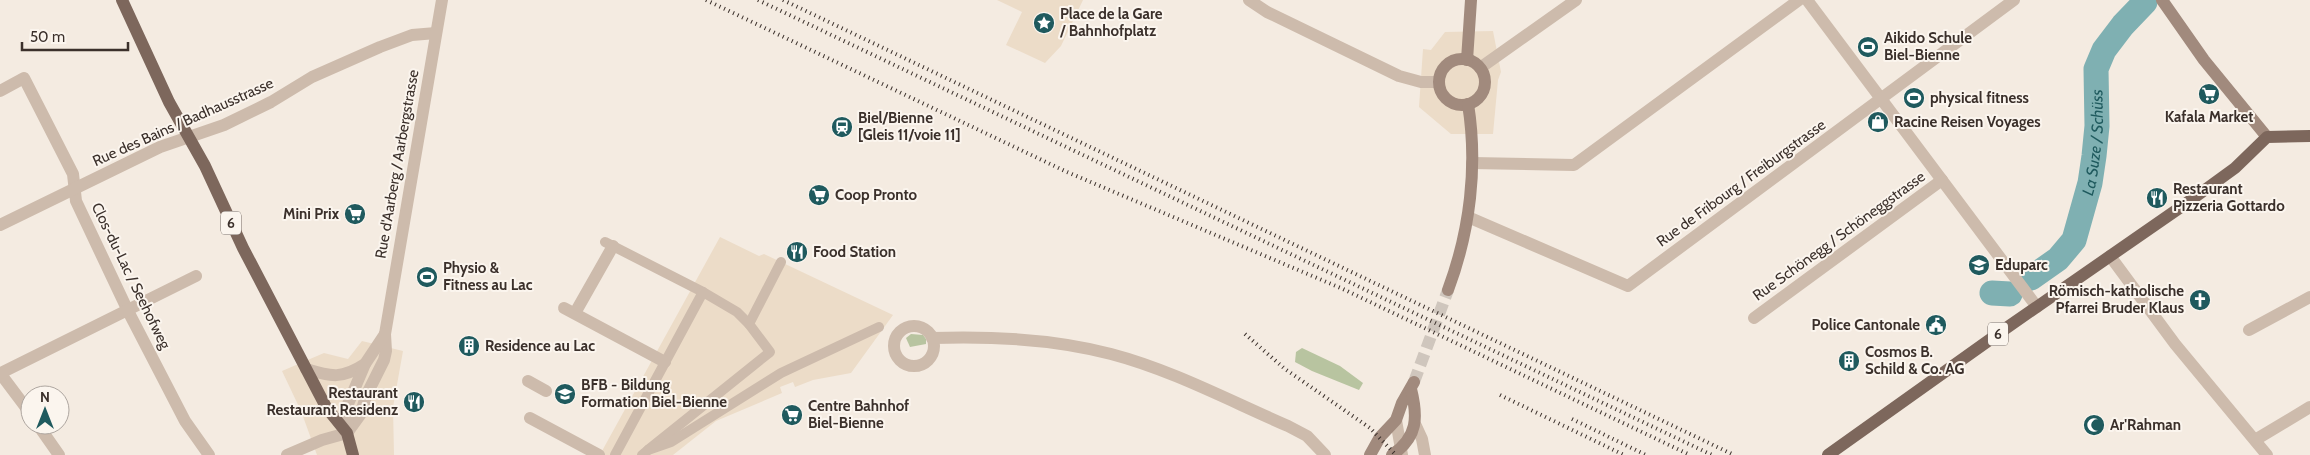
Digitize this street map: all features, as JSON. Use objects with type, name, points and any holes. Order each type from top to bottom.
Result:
[{"type":"main road","name":"6","points":[[122,0],[169,102],[205,166],[243,248],[330,414],[347,434]]},
{"type":"main road","points":[[1467,60],[1471,0]]},
{"type":"main road","points":[[2162,0],[2204,60],[2267,137],[2310,136]]},
{"type":"main road","points":[[1457,60],[1467,60],[1480,68],[1485,78],[1484,90],[1478,99],[1468,104],[1457,104],[1448,100],[1442,92],[1439,82],[1441,72],[1448,64],[1457,60]]},
{"type":"main road","points":[[1448,290],[1458,263],[1468,217],[1472,134],[1468,104]]},
{"type":"main road","name":"6","points":[[1828,455],[2235,168],[2267,137]]},
{"type":"main road","points":[[1370,455],[1380,437],[1396,420],[1402,403],[1412,385],[1416,426],[1398,452]]},
{"type":"main road","name":"Rue d'Aarberg / Aarbergstrasse","points":[[347,434],[353,455]]},
{"type":"street","name":"Rue d'Aarberg / Aarbergstrasse","points":[[347,434],[360,415],[367,394],[384,360],[386,351],[385,334],[442,0]]},
{"type":"street","points":[[1249,0],[1267,12],[1399,76],[1421,82],[1439,82]]},
{"type":"street","points":[[1480,68],[1576,0]]},
{"type":"street","points":[[1472,163],[1574,165],[1799,0]]},
{"type":"street","points":[[1806,0],[2037,307]]},
{"type":"street","name":"Rue de Fribourg / Freiburgstrasse","points":[[1468,217],[1628,286],[2014,0]]},
{"type":"street","name":"Rue des Bains / Badhausstrasse","points":[[0,225],[160,147],[224,125],[280,97],[312,77],[400,38],[436,33]]},
{"type":"street","name":"Clos-du-Lac / Seehofweg","points":[[0,91],[24,78],[73,174],[76,201],[128,311],[185,421],[209,455]]},
{"type":"street","name":"Rue Schönegg / Schöneggstrasse","points":[[1754,318],[1942,180]]},
{"type":"street","points":[[645,452],[770,352],[749,324],[737,312],[703,292],[609,244],[570,311],[665,362]]},
{"type":"street","points":[[2110,256],[2175,344],[2267,455]]},
{"type":"street","points":[[749,324],[781,262]]},
{"type":"street","points":[[20,399],[1,373],[196,276]]},
{"type":"street","points":[[615,455],[703,292]]},
{"type":"street","points":[[2249,330],[2310,297]]},
{"type":"street","points":[[645,452],[671,442],[781,372],[879,327]]},
{"type":"street","name":"Rue d'Aarberg / Aarbergstrasse","points":[[347,434],[348,404],[365,364],[385,334]]},
{"type":"street","points":[[932,338],[974,338],[1056,344],[1112,354],[1150,367],[1288,426],[1307,436],[1325,455]]},
{"type":"street","name":"Rue d'Aarberg / Aarbergstrasse","points":[[306,369],[325,375],[340,376],[350,373],[365,364]]},
{"type":"street","points":[[528,382],[546,391]]},
{"type":"street","points":[[2255,440],[2310,407]]},
{"type":"street","points":[[530,418],[599,455]]},
{"type":"street","points":[[1396,420],[1398,452]]},
{"type":"street","points":[[1416,426],[1422,439],[1425,455]]},
{"type":"street","points":[[287,455],[322,440],[347,434]]},
{"type":"street","points":[[45,435],[59,455]]},
{"type":"green space","points":[[911,334],[923,335],[926,339],[926,344],[910,347],[906,338]]},
{"type":"green space","points":[[1302,348],[1340,366],[1363,383],[1359,390],[1295,362],[1296,352]]},
{"type":"shaded area","name":"Place de la Gare / Bahnhofplatz","points":[[997,0],[1083,0],[1061,46],[1045,63],[1006,45],[1022,12]]},
{"type":"shaded area","points":[[1493,31],[1501,72],[1498,80],[1493,134],[1451,134],[1419,107],[1423,49],[1431,50],[1445,32]]},
{"type":"shaded area","points":[[720,237],[759,256],[764,254],[893,315],[851,373],[813,380],[795,387],[793,382],[780,387],[782,393],[716,421],[673,455],[605,455],[602,451]]},
{"type":"shaded area","points":[[362,341],[403,351],[393,407],[394,455],[317,455],[301,411],[282,371],[324,353],[348,359]]},
{"type":"waterway","name":"La Suze / Schüss","points":[[2031,278],[2058,259],[2074,240],[2090,183],[2094,156],[2097,126],[2096,69],[2104,50],[2123,25],[2145,2]]},
{"type":"waterway","name":"La Suze / Schüss","points":[[1992,293],[2010,294]]},
{"type":"tunnel","points":[[1414,382],[1448,290]]},
{"type":"railway","points":[[706,0],[1067,172],[1343,289],[1690,455]]},
{"type":"railway","points":[[758,0],[1712,455]]},
{"type":"railway","points":[[783,0],[1734,455]]},
{"type":"railway","points":[[1245,334],[1285,369],[1370,428],[1396,455]]},
{"type":"railway","points":[[1500,395],[1624,455]]},
{"type":"railway","points":[[1572,419],[1646,455]]},
{"type":"place","name":"Place de la Gare / Bahnhofplatz","points":[[1044,23]]},
{"type":"place","name":"Aikido Schule Biel-Bienne","points":[[1868,47]]},
{"type":"place","name":"Kafala Market","points":[[2209,94]]},
{"type":"place","name":"physical fitness","points":[[1914,98]]},
{"type":"place","name":"Racine Reisen Voyages","points":[[1878,122]]},
{"type":"place","name":"Biel/Bienne [Gleis 11/voie 11]","points":[[842,127]]},
{"type":"place","name":"Coop Pronto","points":[[819,195]]},
{"type":"place","name":"Restaurant Pizzeria Gottardo","points":[[2157,198]]},
{"type":"place","name":"Mini Prix","points":[[355,214]]},
{"type":"place","name":"Food Station","points":[[797,252]]},
{"type":"place","name":"Eduparc","points":[[1979,265]]},
{"type":"place","name":"Physio & Fitness au Lac","points":[[427,277]]},
{"type":"place","name":"Römisch-katholische Pfarrei Bruder Klaus","points":[[2200,300]]},
{"type":"place","name":"Police Cantonale","points":[[1936,325]]},
{"type":"place","name":"Residence au Lac","points":[[469,346]]},
{"type":"place","name":"Cosmos B. Schild & Co. AG","points":[[1849,361]]},
{"type":"place","name":"BFB - Bildung Formation Biel-Bienne","points":[[565,394]]},
{"type":"place","name":"Restaurant Restaurant Residenz","points":[[414,402]]},
{"type":"place","name":"Centre Bahnhof Biel-Bienne","points":[[792,415]]},
{"type":"place","name":"Ar'Rahman","points":[[2094,425]]}]
